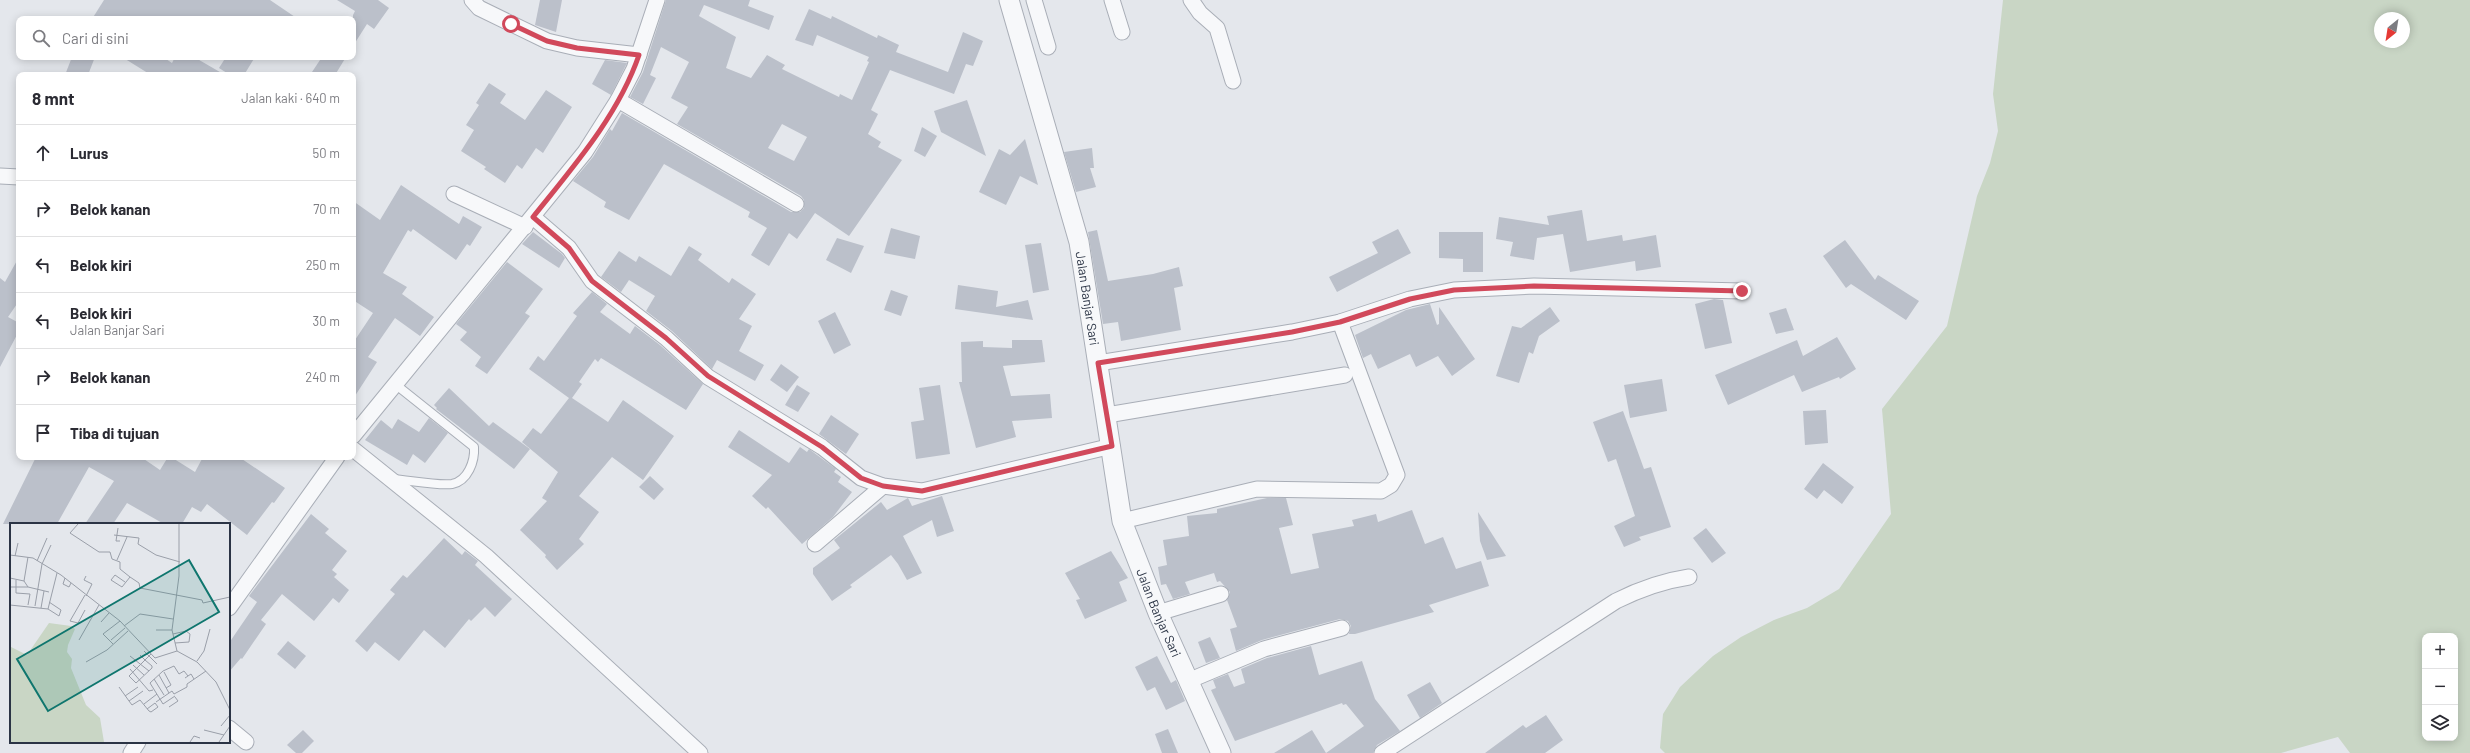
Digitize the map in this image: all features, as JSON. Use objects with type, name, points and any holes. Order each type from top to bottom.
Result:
[{"type":"street","points":[[472,0],[479,8],[547,41],[577,48],[639,55]]},
{"type":"street","points":[[356,432],[585,152],[618,100],[639,55],[657,0]]},
{"type":"street","name":"Jalan Banjar Sari","points":[[1009,0],[1079,242],[1112,446],[1122,521],[1158,613],[1221,753]]},
{"type":"street","points":[[1034,0],[1048,47]]},
{"type":"street","points":[[1112,0],[1122,32]]},
{"type":"street","points":[[1191,0],[1200,13],[1217,28],[1233,81]]},
{"type":"street","points":[[618,100],[796,204]]},
{"type":"street","points":[[0,176],[16,177]]},
{"type":"street","points":[[454,194],[529,222],[569,248],[592,281],[666,338],[708,376],[822,447],[861,478],[883,486],[922,491],[1112,446]]},
{"type":"street","points":[[1098,363],[1292,332],[1340,322],[1410,299],[1454,290],[1534,286],[1742,291]]},
{"type":"street","points":[[1122,521],[1257,489],[1381,491],[1391,485],[1397,475],[1340,322]]},
{"type":"street","points":[[1107,415],[1345,375]]},
{"type":"street","points":[[356,451],[486,556],[700,753]]},
{"type":"street","points":[[230,607],[335,460]]},
{"type":"street","points":[[815,544],[883,486]]},
{"type":"street","points":[[1382,753],[1616,601],[1650,586],[1689,577]]},
{"type":"street","points":[[1158,613],[1221,594]]},
{"type":"street","points":[[1188,681],[1264,649],[1342,628]]},
{"type":"street","points":[[230,729],[246,742]]},
{"type":"street","points":[[131,753],[137,743]]},
{"type":"lane","points":[[390,479],[453,484],[465,477],[475,459],[474,448],[395,384]]},
{"type":"green space","points":[[2003,0],[2470,0],[2470,753],[2350,753],[2338,737],[2281,753],[1665,753],[1660,748],[1663,714],[1680,687],[1713,656],[1741,637],[1774,620],[1807,608],[1839,589],[1891,514],[1882,409],[1947,326],[1977,196],[1990,163],[1998,131],[1993,94]]},
{"type":"building","points":[[104,0],[270,0],[294,16],[94,16]]},
{"type":"building","points":[[337,0],[378,0],[389,8],[374,29],[367,24],[356,41],[356,16],[353,16],[355,11]]},
{"type":"building","points":[[540,0],[562,0],[556,32],[535,25]]},
{"type":"building","points":[[666,0],[750,0],[748,6],[774,16],[769,30],[704,5],[699,16],[736,37],[726,68],[751,78],[767,55],[785,65],[782,69],[839,97],[840,94],[852,100],[869,62],[867,61],[869,57],[817,35],[813,46],[795,40],[809,9],[831,19],[832,16],[877,38],[878,35],[899,45],[896,52],[948,72],[963,32],[983,41],[973,66],[966,64],[954,94],[890,70],[871,110],[878,114],[868,134],[881,142],[878,147],[902,160],[849,236],[815,213],[797,239],[789,233],[769,266],[751,255],[767,228],[748,217],[750,212],[664,164],[629,220],[604,207],[606,202],[573,181],[593,157],[610,129],[612,131],[622,113],[791,212],[800,212],[804,208],[804,200],[801,196],[677,124],[688,107],[671,98],[689,62],[661,47],[650,75],[656,78],[643,104],[630,97],[643,72]],"holes":[[[782,124],[807,137],[794,161],[768,148]]]},
{"type":"building","points":[[71,60],[94,60],[89,72],[66,72]]},
{"type":"building","points":[[127,60],[168,60],[172,63],[174,60],[199,60],[220,72],[146,72]]},
{"type":"building","points":[[224,60],[253,60],[246,72],[225,72],[219,68]]},
{"type":"building","points":[[320,60],[344,60],[337,72],[312,72]]},
{"type":"building","points":[[605,60],[627,63],[611,95],[592,84]]},
{"type":"building","points":[[489,83],[506,94],[500,103],[525,120],[546,90],[572,107],[543,153],[536,148],[522,169],[517,165],[505,183],[484,169],[486,167],[461,151],[474,130],[466,125],[479,105],[476,103]]},
{"type":"building","points":[[967,100],[986,156],[941,132],[934,111]]},
{"type":"building","points":[[922,127],[937,136],[925,157],[914,151]]},
{"type":"building","points":[[1025,139],[1038,185],[1020,176],[1006,205],[979,192],[999,149],[1010,155]]},
{"type":"building","points":[[1092,148],[1094,168],[1090,168],[1096,187],[1076,192],[1064,152]]},
{"type":"building","points":[[401,185],[459,224],[463,216],[482,227],[470,246],[467,244],[456,260],[413,229],[411,232],[408,230],[383,273],[407,287],[402,294],[434,317],[420,336],[395,318],[368,357],[377,362],[356,394],[356,338],[373,313],[356,302],[356,203],[380,220]]},
{"type":"building","points":[[1582,210],[1587,241],[1622,235],[1623,241],[1656,235],[1661,267],[1636,271],[1635,261],[1570,272],[1563,234],[1537,238],[1534,260],[1510,256],[1513,242],[1496,239],[1499,217],[1549,225],[1547,216]]},
{"type":"building","points":[[891,228],[920,236],[915,259],[884,253]]},
{"type":"building","points":[[1398,229],[1411,253],[1337,292],[1329,277],[1378,253],[1372,242]]},
{"type":"building","points":[[1097,230],[1108,281],[1153,274],[1179,267],[1183,286],[1174,288],[1181,330],[1121,341],[1118,322],[1103,324],[1088,232]]},
{"type":"building","points":[[533,232],[562,254],[565,258],[559,268],[522,244]]},
{"type":"building","points":[[1439,232],[1483,232],[1483,272],[1463,272],[1463,259],[1439,258]]},
{"type":"building","points":[[837,238],[864,246],[851,273],[826,260]]},
{"type":"building","points":[[1845,240],[1875,280],[1878,275],[1919,301],[1906,320],[1851,284],[1846,288],[1823,256]]},
{"type":"building","points":[[1041,243],[1049,290],[1033,293],[1025,245]]},
{"type":"building","points":[[689,246],[702,254],[698,260],[729,283],[732,278],[756,294],[739,319],[752,326],[739,351],[764,365],[755,381],[717,360],[712,369],[672,331],[646,311],[655,296],[629,280],[621,292],[601,277],[619,251],[636,262],[639,256],[671,276]]},
{"type":"building","points":[[16,262],[16,305],[8,317],[16,321],[16,337],[0,367],[0,278],[5,282]]},
{"type":"building","points":[[507,262],[543,289],[525,313],[530,316],[487,374],[475,366],[481,357],[460,340],[467,332],[456,324]]},
{"type":"building","points":[[958,285],[998,291],[996,307],[1028,300],[1033,320],[955,309]]},
{"type":"building","points":[[891,290],[908,296],[901,316],[884,310]]},
{"type":"building","points":[[592,292],[607,304],[600,312],[630,334],[635,326],[660,345],[703,384],[686,410],[601,358],[598,362],[595,359],[579,382],[582,384],[572,398],[608,422],[623,400],[674,436],[643,480],[612,457],[579,496],[599,512],[579,539],[584,544],[557,570],[545,557],[546,555],[520,530],[547,501],[542,498],[558,472],[522,442],[533,428],[541,434],[569,398],[529,369],[538,356],[544,361],[577,316],[573,313]]},
{"type":"building","points":[[1714,299],[1723,300],[1732,343],[1705,349],[1695,304]]},
{"type":"building","points":[[1430,304],[1437,325],[1439,324],[1439,307],[1475,359],[1452,376],[1438,356],[1416,367],[1410,354],[1378,369],[1371,354],[1363,358],[1355,335],[1406,310]]},
{"type":"building","points":[[1550,307],[1560,321],[1539,336],[1533,354],[1529,352],[1519,383],[1496,376],[1512,326],[1521,328]]},
{"type":"building","points":[[1786,308],[1794,330],[1776,334],[1769,313]]},
{"type":"building","points":[[835,312],[851,345],[834,354],[818,321]]},
{"type":"building","points":[[1837,337],[1856,369],[1840,379],[1839,377],[1802,392],[1794,375],[1728,405],[1715,375],[1797,340],[1803,356]]},
{"type":"building","points":[[1012,340],[1042,340],[1045,362],[1003,366],[1011,396],[1050,394],[1052,418],[1012,421],[1016,437],[976,448],[959,382],[962,382],[961,342],[983,341],[983,347],[1012,348]]},
{"type":"building","points":[[781,364],[799,377],[787,392],[770,380]]},
{"type":"building","points":[[1662,379],[1667,411],[1630,418],[1624,385]]},
{"type":"building","points":[[797,385],[810,393],[798,412],[785,405]]},
{"type":"building","points":[[940,385],[950,454],[916,459],[911,422],[924,420],[919,388]]},
{"type":"building","points":[[449,388],[489,426],[493,422],[530,449],[514,469],[436,409],[437,408],[434,405]]},
{"type":"building","points":[[1826,410],[1828,443],[1805,445],[1803,411]]},
{"type":"building","points":[[1623,411],[1644,469],[1651,467],[1671,527],[1639,537],[1641,540],[1624,547],[1614,526],[1635,516],[1616,459],[1608,462],[1593,422]]},
{"type":"building","points":[[831,415],[859,434],[846,454],[819,434]]},
{"type":"building","points":[[429,418],[448,433],[425,463],[413,454],[407,465],[365,440],[381,420],[392,429],[398,419],[419,432]]},
{"type":"building","points":[[739,430],[789,463],[800,447],[807,452],[809,449],[836,469],[834,472],[841,477],[838,482],[852,492],[833,517],[802,544],[768,507],[766,509],[752,496],[772,475],[728,447]]},
{"type":"building","points":[[35,460],[145,460],[160,470],[166,460],[176,460],[195,472],[201,460],[243,460],[285,488],[274,503],[272,502],[247,535],[207,504],[201,512],[192,507],[183,523],[162,523],[127,503],[114,523],[86,523],[114,481],[89,467],[58,523],[3,524]]},
{"type":"building","points":[[1823,463],[1854,487],[1842,504],[1824,490],[1817,499],[1804,489]]},
{"type":"building","points":[[650,476],[664,489],[654,500],[639,487]]},
{"type":"building","points":[[942,496],[954,531],[937,537],[932,520],[903,536],[922,573],[907,580],[891,555],[850,585],[852,587],[832,601],[813,574],[813,568],[840,548],[834,540],[881,502],[887,510],[908,498],[912,506]]},
{"type":"building","points":[[1267,498],[1286,498],[1293,525],[1279,528],[1291,574],[1319,568],[1312,534],[1354,526],[1352,520],[1376,514],[1378,522],[1412,510],[1425,544],[1443,537],[1456,569],[1481,561],[1489,586],[1429,605],[1434,612],[1355,634],[1349,634],[1351,626],[1348,621],[1340,619],[1262,640],[1236,651],[1230,629],[1237,627],[1227,600],[1230,592],[1220,581],[1217,582],[1214,573],[1185,582],[1190,594],[1173,599],[1166,584],[1161,585],[1158,567],[1167,565],[1163,540],[1189,536],[1187,516],[1217,513],[1217,509]]},
{"type":"building","points":[[1478,512],[1506,556],[1487,560],[1480,541]]},
{"type":"building","points":[[311,514],[329,529],[325,533],[347,551],[332,570],[337,574],[334,577],[349,590],[339,603],[333,598],[314,621],[282,594],[261,620],[266,624],[242,659],[241,658],[230,671],[230,642],[257,602],[249,596]]},
{"type":"building","points":[[1706,528],[1726,553],[1712,563],[1693,538]]},
{"type":"building","points":[[444,538],[462,555],[465,551],[478,561],[475,565],[512,599],[495,617],[485,607],[471,621],[469,619],[445,648],[424,630],[399,661],[375,642],[367,652],[355,641],[395,594],[390,590],[403,575],[407,578]]},
{"type":"building","points":[[1111,551],[1128,578],[1119,582],[1127,601],[1085,619],[1076,600],[1080,599],[1065,573]]},
{"type":"building","points":[[1210,637],[1220,658],[1206,663],[1198,642]]},
{"type":"building","points":[[288,641],[306,656],[295,669],[277,654]]},
{"type":"building","points":[[1311,646],[1319,675],[1362,661],[1375,699],[1400,731],[1377,745],[1373,753],[1326,753],[1364,726],[1346,704],[1343,705],[1342,703],[1235,741],[1211,690],[1216,688],[1213,680],[1228,674],[1234,687],[1245,683],[1241,669],[1267,658]]},
{"type":"building","points":[[1157,656],[1171,683],[1176,680],[1185,701],[1166,710],[1155,687],[1147,691],[1135,667]]},
{"type":"building","points":[[1430,682],[1442,703],[1420,718],[1407,695]]},
{"type":"building","points":[[1546,715],[1563,740],[1545,753],[1485,753],[1523,725],[1526,728]]},
{"type":"building","points":[[1168,729],[1178,753],[1162,753],[1155,734]]},
{"type":"building","points":[[303,730],[314,741],[302,753],[296,753],[287,745]]},
{"type":"building","points":[[1312,730],[1326,753],[1274,753]]},
{"type":"route","points":[[511,24],[547,41],[577,48],[639,55],[634,69],[618,100],[585,152],[533,217],[569,248],[580,260],[585,273],[592,281],[666,338],[708,376],[731,393],[822,447],[861,478],[883,486],[922,491],[1112,446],[1098,363],[1292,332],[1340,322],[1410,299],[1454,290],[1534,286],[1742,291]]}]
